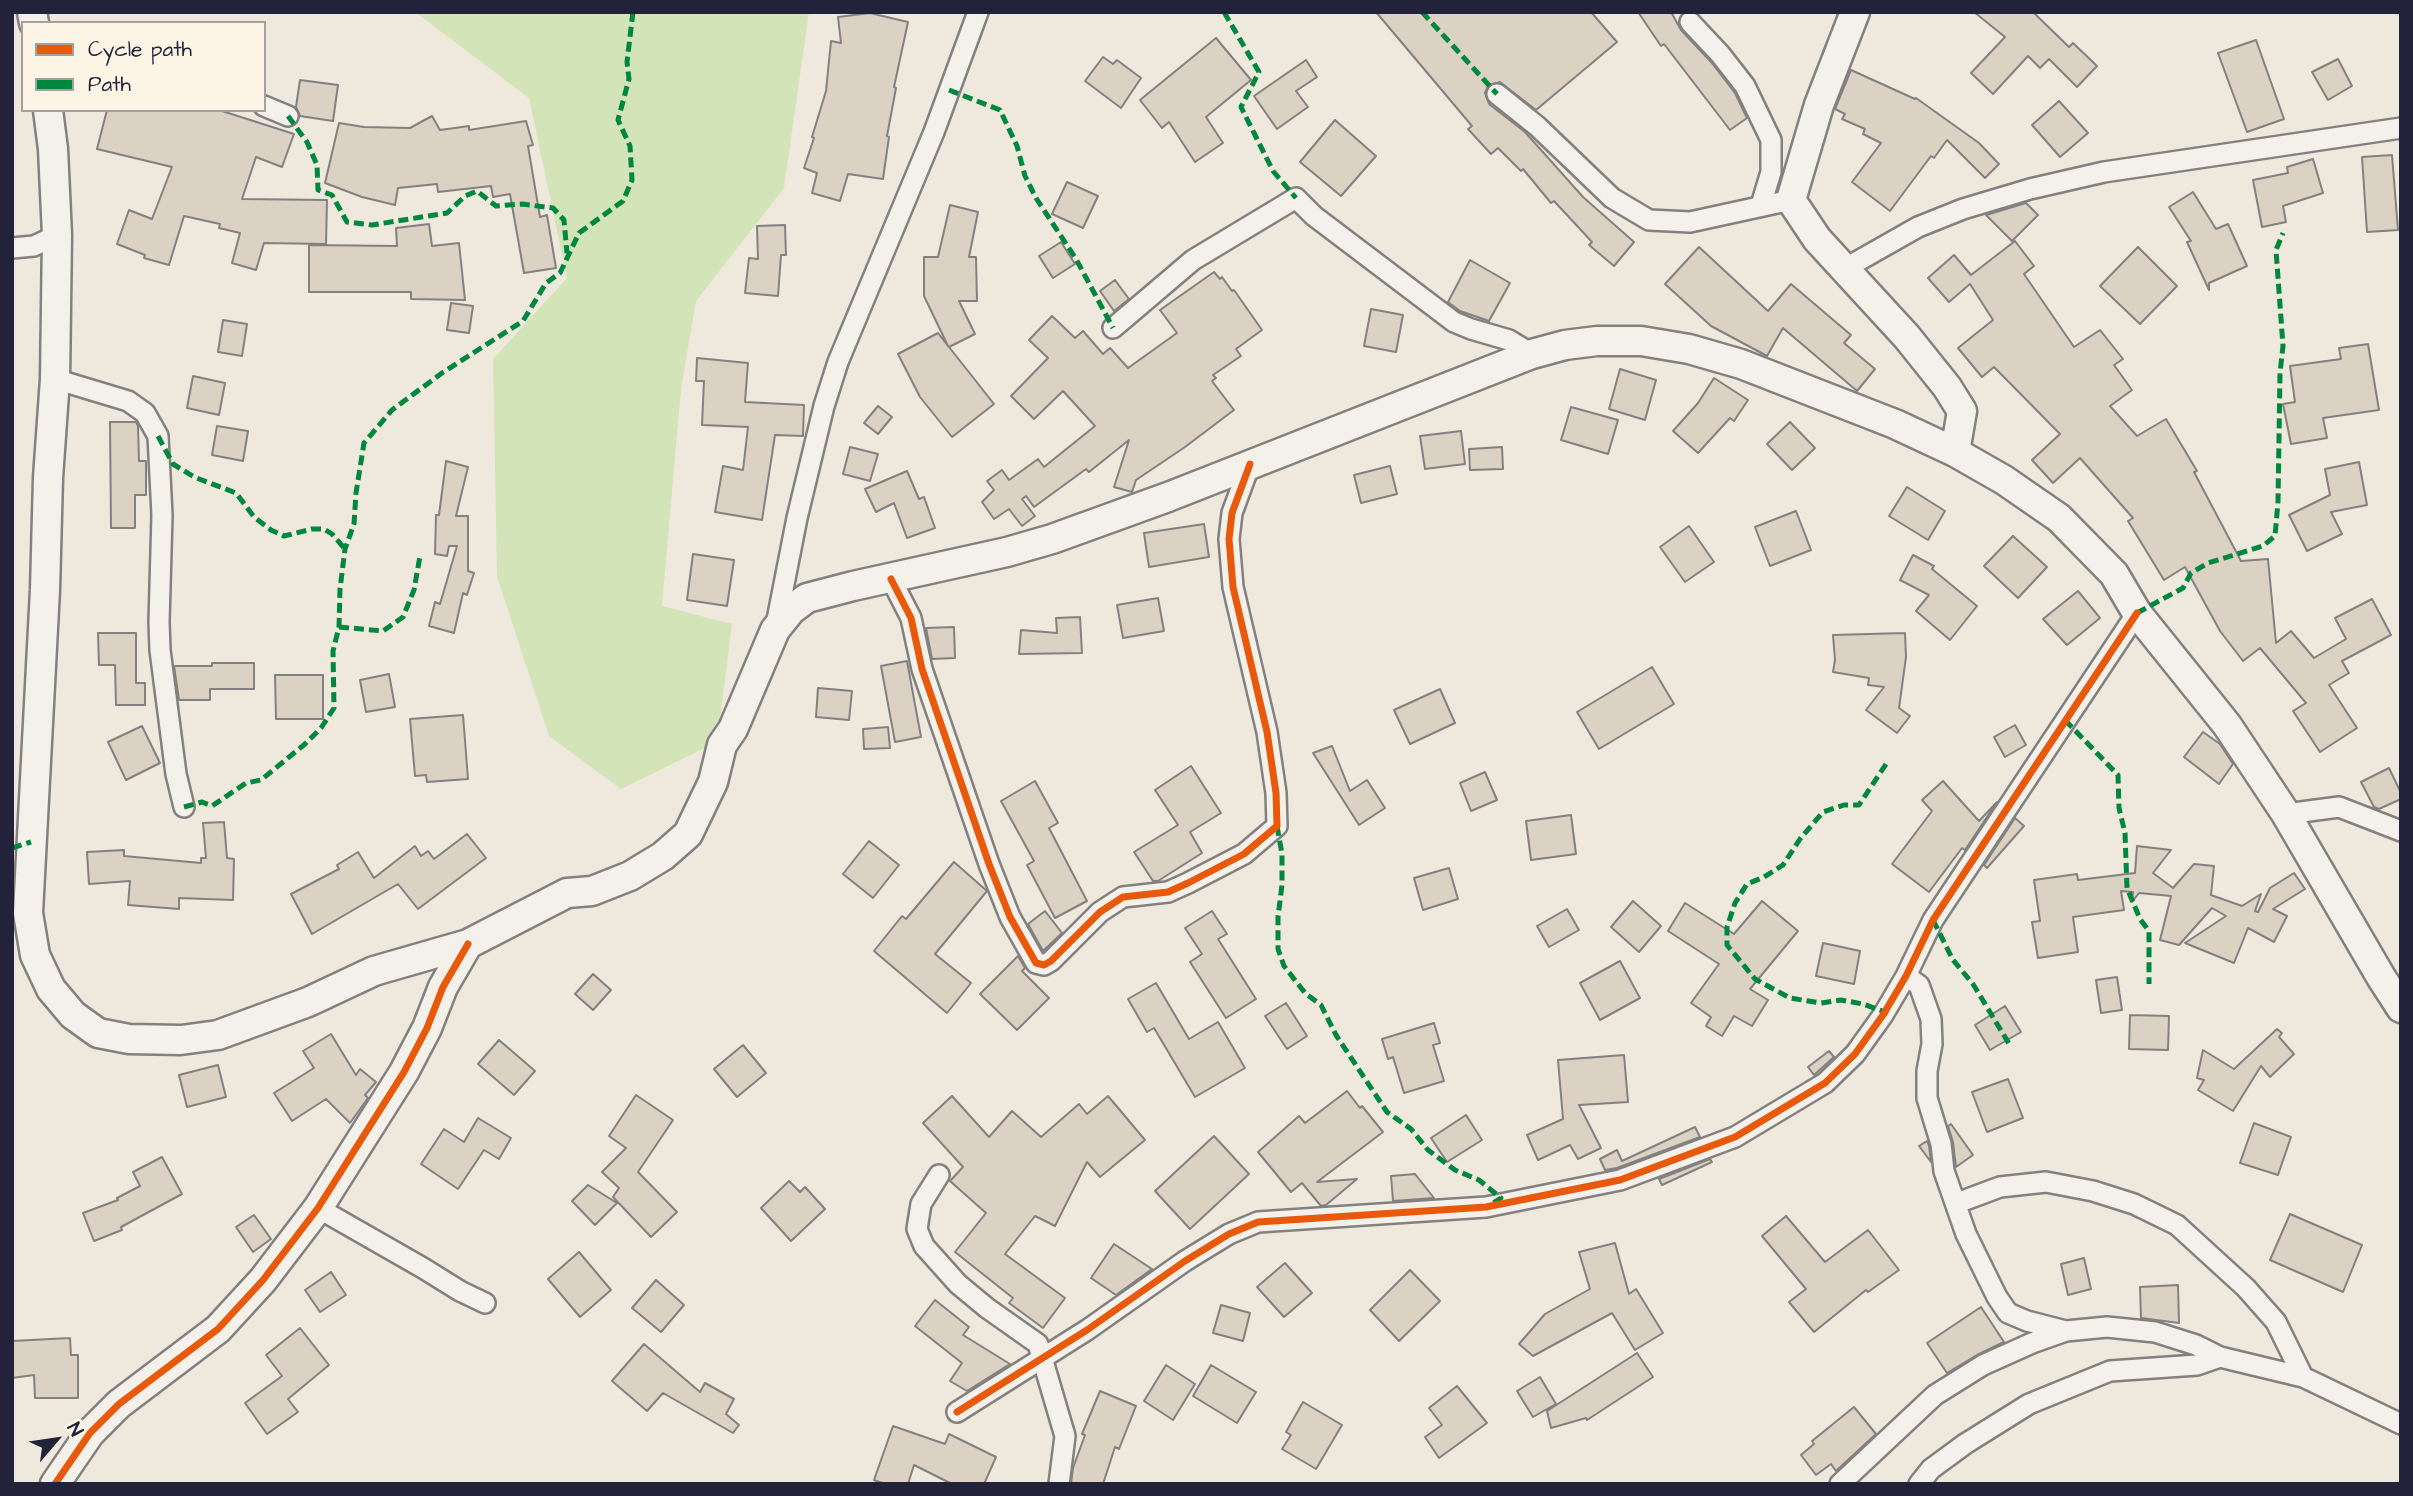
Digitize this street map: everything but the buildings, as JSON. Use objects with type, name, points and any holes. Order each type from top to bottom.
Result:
[{"type":"main road","points":[[1855,12],[1819,106],[1791,200],[1817,239],[1907,337],[1948,387],[1962,411],[1955,452]]},
{"type":"main road","points":[[48,112],[53,149],[57,235],[55,379],[28,913],[35,955],[51,989],[73,1015],[99,1033],[130,1040],[181,1040],[218,1035],[308,1002],[374,971],[468,944],[567,893],[592,891],[630,876],[663,856],[688,834],[713,782],[722,745],[733,729],[775,630],[790,610],[807,598],[1007,552],[1052,539],[1532,354],[1565,345],[1597,341],[1641,341],[1689,349],[1741,364],[1895,424],[1955,452],[2004,480],[2059,518],[2114,574],[2137,612],[2227,725],[2286,814],[2401,1008]]},
{"type":"main road","points":[[55,1484],[90,1433],[119,1404],[218,1329],[263,1280],[318,1208],[404,1072],[427,1028],[443,987],[468,944]]},
{"type":"street","points":[[775,630],[797,518],[824,406],[838,362],[934,132],[978,12]]},
{"type":"street","points":[[1690,22],[1745,86],[1772,140],[1771,172],[1761,205]]},
{"type":"street","points":[[1497,94],[1537,126],[1612,198],[1650,220],[1690,222],[1791,200]]},
{"type":"street","points":[[266,107],[288,116]]},
{"type":"street","points":[[1844,268],[1919,227],[1963,209],[2030,188],[2104,172],[2401,128]]},
{"type":"street","points":[[1113,328],[1193,260],[1296,198],[1324,224],[1454,322],[1509,340],[1532,354]]},
{"type":"street","points":[[12,248],[34,246],[57,235]]},
{"type":"street","points":[[55,379],[128,401],[145,412],[158,436],[162,515],[160,641],[176,774],[184,807]]},
{"type":"street","points":[[891,579],[911,618],[922,669],[989,864],[1010,916],[1036,963],[1044,965],[1100,912],[1123,897],[1168,892],[1244,854],[1277,826],[1276,793],[1267,732],[1233,587],[1229,539],[1232,513],[1250,464]]},
{"type":"street","points":[[957,1412],[1041,1359],[1185,1261],[1229,1234],[1258,1222],[1486,1207],[1620,1180],[1735,1137],[1825,1083],[1855,1054],[1883,1015],[1906,976],[1933,920],[2137,612]]},
{"type":"street","points":[[2286,814],[2339,807],[2401,831]]},
{"type":"street","points":[[1906,976],[1919,985],[1931,1018],[1932,1045],[1927,1071],[1927,1098],[1941,1144],[1944,1171],[1966,1234],[1997,1297],[2008,1313],[2066,1331]]},
{"type":"street","points":[[939,1175],[921,1204],[917,1229],[924,1245],[958,1284],[987,1308],[1038,1343],[1065,1436],[1059,1484]]},
{"type":"street","points":[[1957,1203],[2000,1187],[2046,1182],[2093,1191],[2134,1204],[2177,1225],[2246,1288],[2276,1322],[2303,1377]]},
{"type":"street","points":[[318,1208],[485,1303]]},
{"type":"street","points":[[1840,1484],[1935,1395],[1983,1365],[2066,1331],[2107,1327],[2155,1332],[2196,1345],[2220,1357],[2303,1377],[2401,1424]]},
{"type":"street","points":[[1919,1484],[1931,1469],[1965,1444],[2029,1404],[2110,1371],[2197,1365],[2220,1357]]},
{"type":"green space","points":[[415,12],[809,12],[784,188],[696,301],[681,389],[662,606],[732,624],[717,742],[621,789],[549,736],[497,576],[493,359],[567,278],[529,98]]},
{"type":"marked path","points":[[184,807],[202,802],[212,806],[246,783],[261,780],[305,744],[321,728],[334,708],[333,651],[339,627],[340,589],[345,549],[354,524],[364,443],[392,410],[442,373],[523,321],[546,283],[560,273],[579,233],[623,201],[632,180],[630,146],[618,120],[629,79],[627,62],[633,12]]},
{"type":"marked path","points":[[1224,12],[1259,72],[1241,107],[1273,171],[1296,198]]},
{"type":"marked path","points":[[1422,12],[1497,94]]},
{"type":"marked path","points":[[949,90],[1000,110],[1017,146],[1025,176],[1036,198],[1076,259],[1113,328]]},
{"type":"marked path","points":[[288,116],[307,142],[317,165],[318,190],[332,195],[347,222],[372,225],[447,213],[465,196],[477,191],[496,206],[522,204],[553,208],[564,220],[567,253]]},
{"type":"marked path","points":[[2137,613],[2183,588],[2191,573],[2208,563],[2263,546],[2275,536],[2283,346],[2276,250],[2283,233]]},
{"type":"marked path","points":[[158,436],[173,464],[194,477],[236,493],[254,517],[271,530],[284,536],[324,529],[345,549]]},
{"type":"marked path","points":[[339,627],[383,631],[403,617],[414,590],[420,556]]},
{"type":"marked path","points":[[2065,720],[2118,775],[2119,808],[2125,833],[2127,888],[2140,919],[2149,931],[2149,984]]},
{"type":"marked path","points":[[1886,764],[1859,805],[1844,805],[1823,812],[1783,865],[1747,884],[1735,903],[1727,927],[1727,945],[1755,979],[1790,998],[1821,1003],[1841,1000],[1888,1013]]},
{"type":"marked path","points":[[1277,826],[1282,854],[1278,949],[1284,966],[1305,993],[1321,1005],[1336,1035],[1387,1112],[1411,1129],[1428,1150],[1455,1170],[1479,1180],[1501,1198],[1493,1203]]},
{"type":"marked path","points":[[12,848],[31,842]]},
{"type":"marked path","points":[[1933,920],[1953,960],[1973,984],[2011,1047]]},
{"type":"cycle path","points":[[891,579],[911,618],[922,669],[1010,917],[1036,963],[1044,965],[1100,912],[1123,897],[1168,892],[1188,883],[1244,854],[1277,826],[1276,793],[1267,732],[1233,587],[1229,539],[1232,513],[1250,464]]},
{"type":"cycle path","points":[[957,1412],[1087,1330],[1185,1261],[1229,1234],[1258,1222],[1486,1207],[1620,1180],[1735,1137],[1825,1083],[1855,1054],[1883,1015],[1906,976],[1933,920],[2137,613]]},
{"type":"cycle path","points":[[55,1484],[90,1433],[119,1404],[218,1329],[263,1280],[318,1208],[404,1072],[427,1028],[443,987],[468,944]]}]
